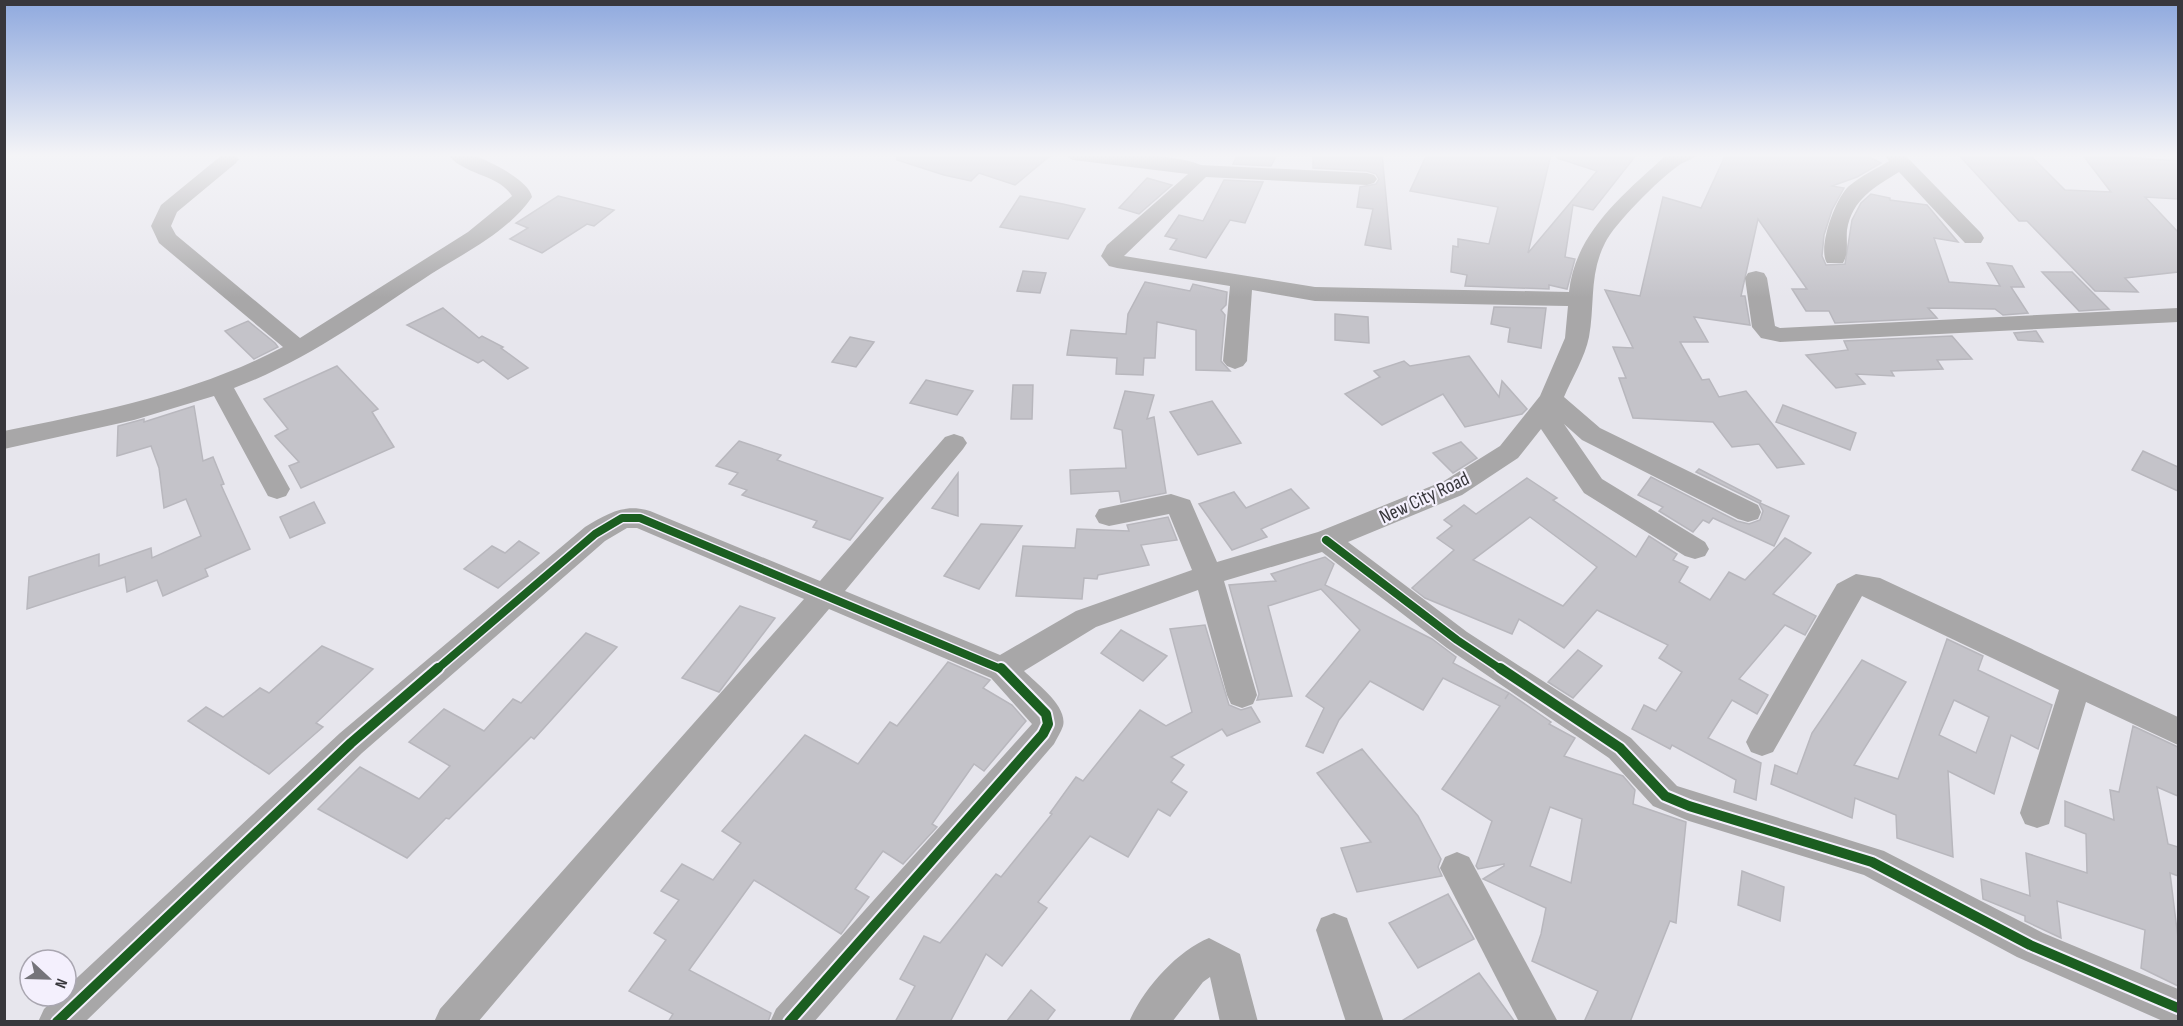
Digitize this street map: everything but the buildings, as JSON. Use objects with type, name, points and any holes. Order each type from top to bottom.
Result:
[{"type":"street","points":[[177,202],[168,209],[161,226],[167,238],[299,349]]},
{"type":"street","points":[[4,440],[118,416],[220,385],[299,349],[473,237],[518,202]]},
{"type":"street","points":[[1168,202],[1115,250],[1112,256],[1117,261],[1134,266],[1315,294],[1580,300]]},
{"type":"street","name":"New City Road","points":[[1002,669],[1086,619],[1208,575],[1326,540],[1453,488],[1509,452],[1546,405],[1577,339],[1582,276],[1594,243],[1605,226],[1628,202]]},
{"type":"street","points":[[1835,258],[1837,228],[1850,202]]},
{"type":"street","points":[[1938,202],[1972,238]]},
{"type":"street","points":[[1756,278],[1764,327],[1769,333],[1780,335],[1944,329],[2178,315]]},
{"type":"street","points":[[1235,361],[1241,282]]},
{"type":"street","points":[[220,385],[277,489]]},
{"type":"street","points":[[1546,405],[1591,434],[1748,512]]},
{"type":"street","points":[[1546,405],[1593,486],[1695,549]]},
{"type":"street","points":[[453,1022],[826,594],[954,442]]},
{"type":"street","points":[[1109,516],[1171,504],[1180,507],[1208,575],[1242,695]]},
{"type":"street","points":[[57,1022],[351,743],[608,525],[622,518],[640,518],[1002,669],[1046,714],[1048,724],[1043,734],[789,1022]]},
{"type":"street","points":[[1326,540],[1457,640],[1620,748],[1665,796],[1689,806],[1872,862],[2030,945],[2178,1008]]},
{"type":"street","points":[[1762,742],[1847,592],[1856,585],[1870,586],[2178,732]]},
{"type":"street","points":[[2037,813],[2076,683]]},
{"type":"street","points":[[1457,868],[1539,1022]]},
{"type":"street","points":[[1334,930],[1365,1022]]},
{"type":"street","points":[[1148,1022],[1190,969],[1209,956],[1227,968],[1239,1022]]},
{"type":"cycle path","points":[[57,1022],[351,743],[595,534],[622,518],[640,518],[1002,669],[1046,714],[1048,724],[1043,734],[789,1022]]},
{"type":"cycle path","points":[[1326,540],[1457,640],[1620,748],[1665,796],[1689,806],[1872,862],[2030,945],[2178,1008]]}]
